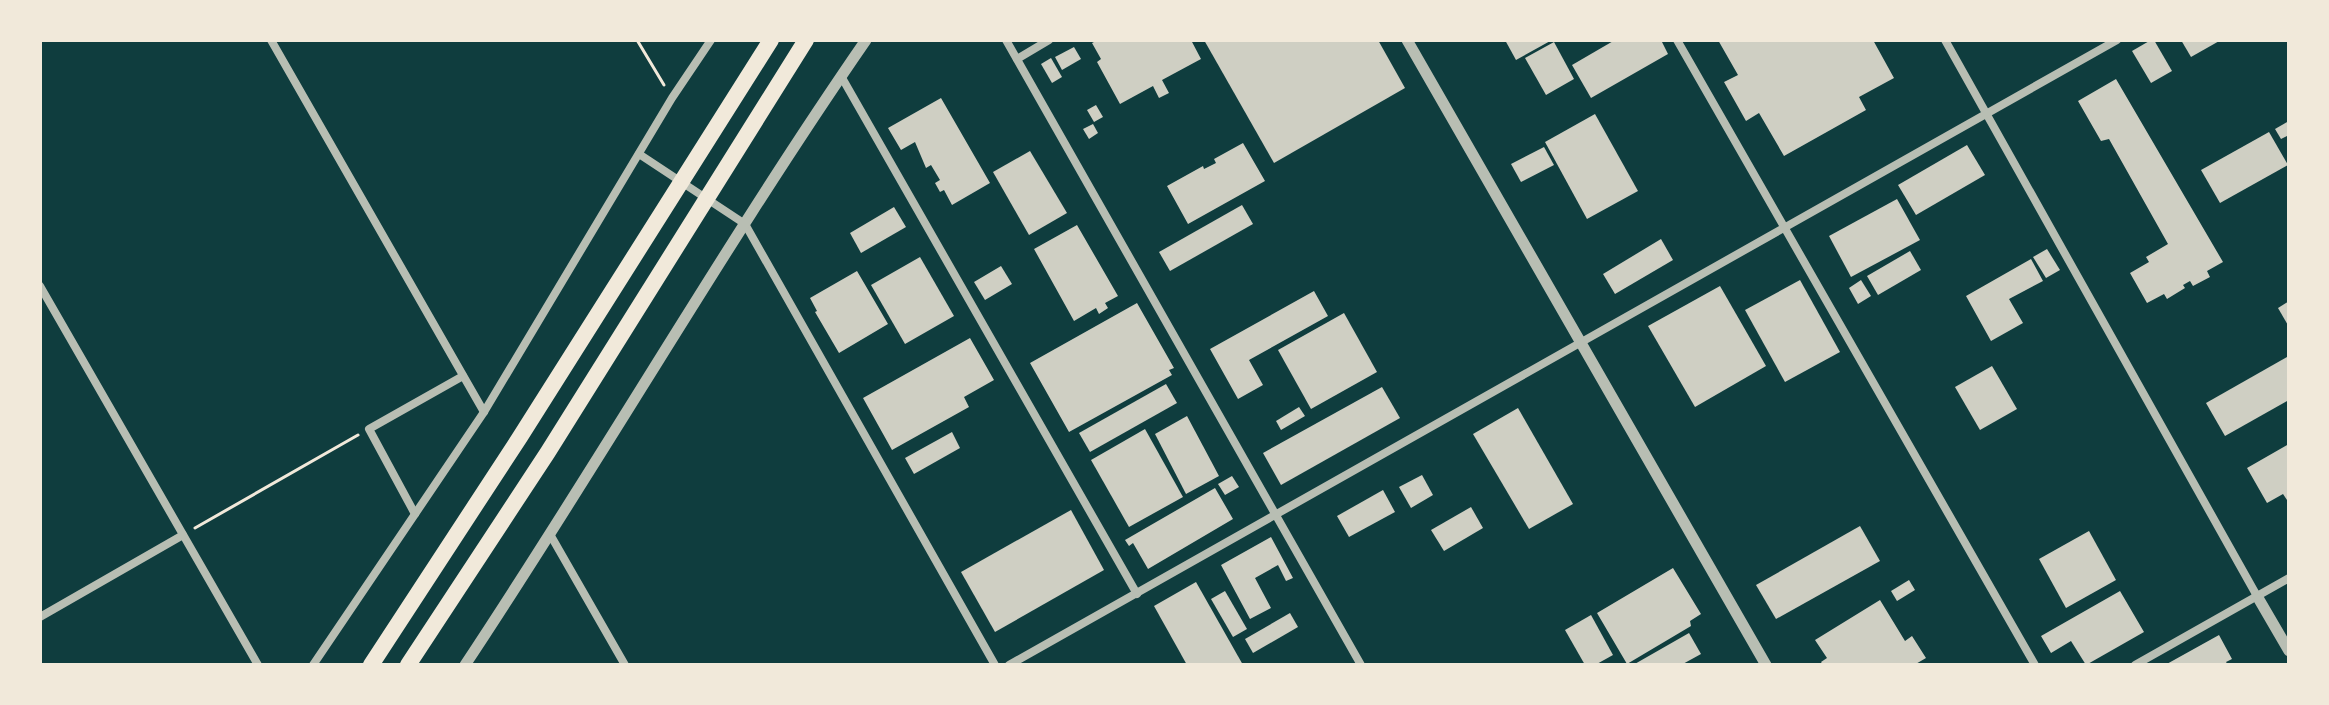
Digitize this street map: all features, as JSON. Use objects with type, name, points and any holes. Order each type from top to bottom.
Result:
[{"type":"highway","points":[[371,665],[771,40]]},
{"type":"highway","points":[[408,665],[548,452],[806,40]]},
{"type":"street","points":[[271,40],[484,412]]},
{"type":"street","points":[[313,665],[484,412],[672,98],[711,40]]},
{"type":"street","points":[[465,665],[551,536],[745,224],[866,40]]},
{"type":"street","points":[[1006,40],[1361,665]]},
{"type":"street","points":[[1017,59],[1049,40]]},
{"type":"street","points":[[1407,40],[1766,665]]},
{"type":"street","points":[[1677,40],[2035,665]]},
{"type":"street","points":[[1945,40],[2289,651]]},
{"type":"street","points":[[1009,665],[2117,40]]},
{"type":"street","points":[[841,76],[1137,594]]},
{"type":"street","points":[[639,154],[745,224],[995,665]]},
{"type":"street","points":[[40,286],[258,665]]},
{"type":"street","points":[[415,514],[369,429],[463,376]]},
{"type":"street","points":[[40,617],[183,535]]},
{"type":"street","points":[[551,536],[625,665]]},
{"type":"street","points":[[2135,665],[2289,578]]},
{"type":"path","points":[[637,40],[672,98]]},
{"type":"path","points":[[183,535],[369,429]]},
{"type":"building","points":[[1098,40],[1191,40],[1201,59],[1162,80],[1169,93],[1159,98],[1153,86],[1120,104],[1097,62],[1101,59],[1092,43]]},
{"type":"building","points":[[1204,40],[1378,40],[1405,88],[1274,163]]},
{"type":"building","points":[[1505,40],[1552,40],[1516,60]]},
{"type":"building","points":[[1615,40],[1661,40],[1668,54],[1591,98],[1572,65]]},
{"type":"building","points":[[1718,40],[1873,40],[1894,78],[1859,97],[1866,110],[1784,156],[1759,113],[1746,121],[1724,82],[1738,75]]},
{"type":"building","points":[[2154,40],[2172,71],[2151,83],[2132,51]]},
{"type":"building","points":[[2181,40],[2221,40],[2191,57]]},
{"type":"building","points":[[1554,42],[1574,79],[1546,95],[1525,58]]},
{"type":"building","points":[[1074,47],[1081,59],[1062,70],[1055,57]]},
{"type":"building","points":[[1051,58],[1062,77],[1052,83],[1041,64]]},
{"type":"building","points":[[2116,79],[2223,262],[2207,271],[2210,277],[2193,286],[2190,281],[2183,285],[2185,288],[2167,299],[2164,294],[2147,303],[2130,273],[2149,262],[2146,257],[2168,244],[2109,139],[2101,141],[2078,101]]},
{"type":"building","points":[[941,98],[990,183],[952,205],[944,190],[940,192],[935,183],[940,180],[931,165],[926,168],[915,142],[901,150],[888,128]]},
{"type":"building","points":[[1096,105],[1103,117],[1094,122],[1087,110]]},
{"type":"building","points":[[1595,114],[1638,191],[1587,219],[1545,142]]},
{"type":"building","points":[[2289,121],[2289,135],[2281,139],[2275,129]]},
{"type":"building","points":[[1093,124],[1098,133],[1089,139],[1083,129]]},
{"type":"building","points":[[2269,132],[2288,165],[2220,203],[2201,170]]},
{"type":"building","points":[[1243,143],[1265,181],[1188,224],[1167,186],[1203,166],[1204,169],[1216,163],[1214,159]]},
{"type":"building","points":[[1967,145],[1985,175],[1916,215],[1898,185]]},
{"type":"building","points":[[1544,147],[1554,165],[1521,182],[1511,164]]},
{"type":"building","points":[[1030,151],[1067,213],[1029,235],[993,172]]},
{"type":"building","points":[[1897,199],[1920,240],[1851,277],[1829,236]]},
{"type":"building","points":[[1242,205],[1253,224],[1170,271],[1159,252]]},
{"type":"building","points":[[894,207],[906,227],[861,253],[850,233]]},
{"type":"building","points":[[1077,225],[1118,296],[1105,303],[1108,308],[1099,314],[1096,308],[1074,321],[1034,249]]},
{"type":"building","points":[[1661,239],[1673,260],[1615,294],[1603,274]]},
{"type":"building","points":[[2047,249],[2060,270],[2046,278],[2033,257]]},
{"type":"building","points":[[1910,251],[1921,270],[1878,295],[1867,276]]},
{"type":"building","points":[[920,257],[954,316],[905,344],[871,285]]},
{"type":"building","points":[[2031,259],[2043,281],[2009,299],[2023,323],[1991,341],[1966,296]]},
{"type":"building","points":[[1001,266],[1012,284],[985,300],[974,282]]},
{"type":"building","points":[[857,271],[888,324],[839,353],[810,298]]},
{"type":"building","points":[[1800,280],[1840,352],[1785,382],[1745,310]]},
{"type":"building","points":[[1861,280],[1871,296],[1858,304],[1849,288]]},
{"type":"building","points":[[1720,286],[1766,366],[1695,407],[1648,326]]},
{"type":"building","points":[[1314,291],[1328,316],[1249,360],[1263,385],[1238,399],[1210,349]]},
{"type":"building","points":[[2289,301],[2289,327],[2278,308]]},
{"type":"building","points":[[1137,303],[1174,368],[1169,370],[1172,375],[1069,432],[1030,363]]},
{"type":"building","points":[[1344,313],[1377,372],[1311,409],[1278,350]]},
{"type":"building","points":[[970,338],[994,380],[964,397],[969,407],[892,450],[863,398]]},
{"type":"building","points":[[2287,357],[2289,400],[2225,436],[2206,403]]},
{"type":"building","points":[[1992,366],[2017,409],[1980,430],[1955,387]]},
{"type":"building","points":[[1166,384],[1177,403],[1090,452],[1079,433]]},
{"type":"building","points":[[1382,387],[1400,418],[1281,485],[1263,453]]},
{"type":"building","points":[[1299,407],[1305,416],[1281,430],[1276,421]]},
{"type":"building","points":[[1518,408],[1573,504],[1529,529],[1473,434]]},
{"type":"building","points":[[1187,416],[1219,476],[1186,494],[1155,434]]},
{"type":"building","points":[[1145,429],[1183,497],[1129,527],[1091,460]]},
{"type":"building","points":[[952,432],[960,448],[914,474],[905,458]]},
{"type":"building","points":[[2289,444],[2289,503],[2283,494],[2267,503],[2247,468]]},
{"type":"building","points":[[1422,475],[1433,495],[1411,508],[1399,487]]},
{"type":"building","points":[[1232,476],[1239,487],[1225,495],[1218,484]]},
{"type":"building","points":[[1215,488],[1233,519],[1148,569],[1133,543],[1129,546],[1125,540]]},
{"type":"building","points":[[1383,490],[1395,512],[1349,537],[1337,516]]},
{"type":"building","points":[[1471,507],[1483,528],[1444,551],[1431,530]]},
{"type":"building","points":[[1071,510],[1104,570],[995,632],[961,572]]},
{"type":"building","points":[[1860,526],[1880,561],[1776,619],[1756,585]]},
{"type":"building","points":[[2089,531],[2116,580],[2066,608],[2039,559]]},
{"type":"building","points":[[1271,537],[1293,578],[1286,581],[1278,565],[1255,578],[1271,608],[1250,619],[1221,565]]},
{"type":"building","points":[[1673,568],[1701,614],[1690,621],[1691,626],[1627,664],[1597,613]]},
{"type":"building","points":[[1909,580],[1915,590],[1897,601],[1891,591]]},
{"type":"building","points":[[1196,582],[1243,665],[1187,665],[1154,606]]},
{"type":"building","points":[[1225,591],[1247,629],[1233,637],[1211,599]]},
{"type":"building","points":[[2120,591],[2144,632],[2086,665],[2071,641],[2051,653],[2041,636]]},
{"type":"building","points":[[1880,600],[1905,641],[1912,636],[1926,658],[1914,665],[1823,665],[1821,662],[1827,658],[1815,640]]},
{"type":"building","points":[[1290,613],[1298,627],[1253,653],[1245,639]]},
{"type":"building","points":[[1591,615],[1613,655],[1595,665],[1585,665],[1565,630]]},
{"type":"building","points":[[1689,633],[1701,654],[1681,665],[1633,665]]},
{"type":"building","points":[[2219,635],[2232,659],[2226,662],[2228,665],[2165,665]]}]
